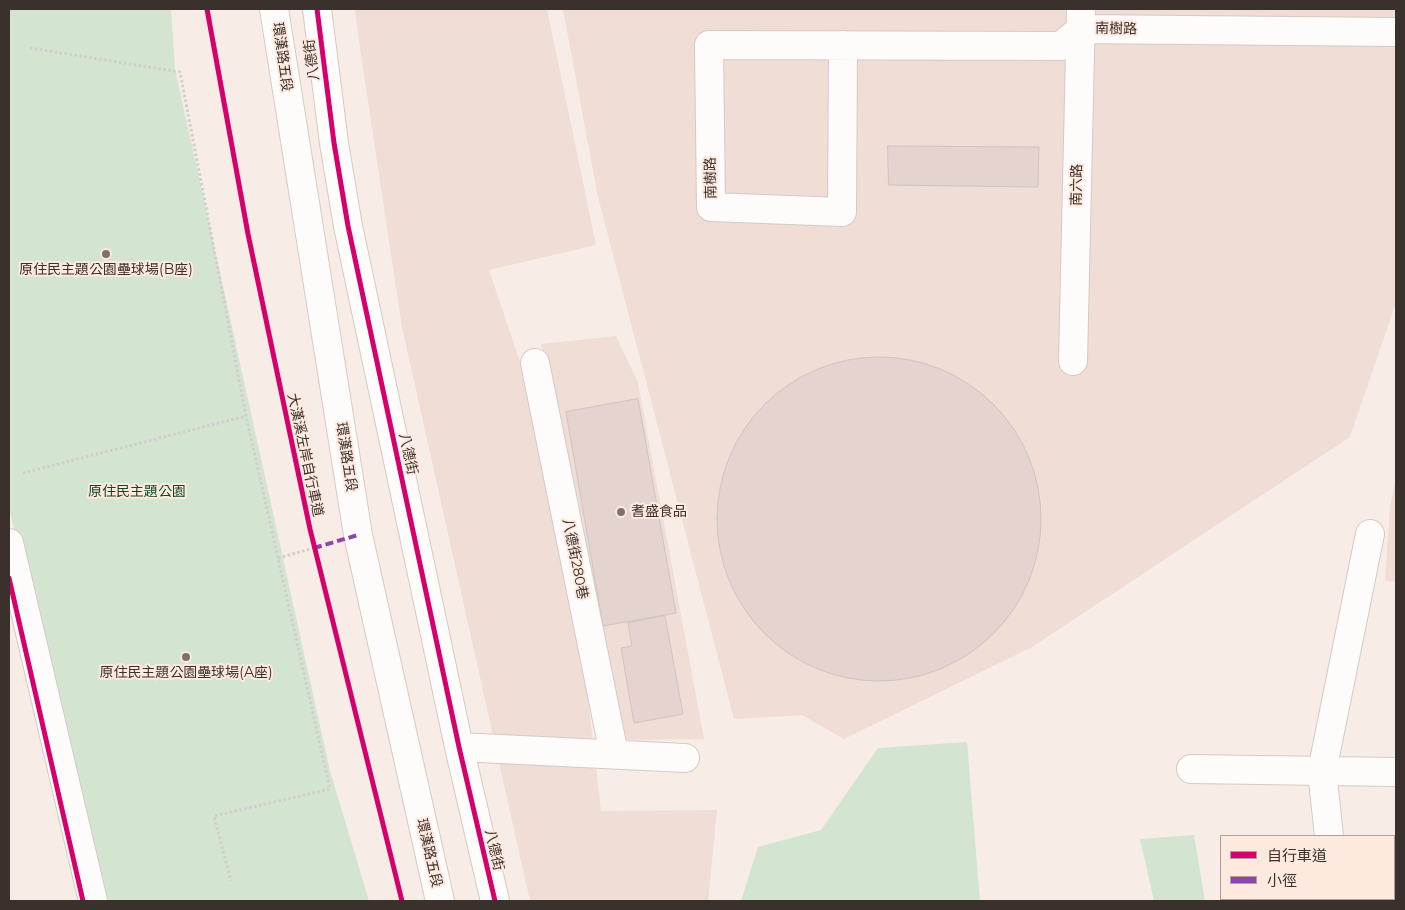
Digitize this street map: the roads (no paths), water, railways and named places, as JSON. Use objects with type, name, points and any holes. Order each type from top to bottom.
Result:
[{"type":"street","name":"環漢路五段","points":[[274,9],[358,535],[440,901]]},
{"type":"street","name":"八德街","points":[[317,9],[334,143],[348,226],[459,747],[495,901]]},
{"type":"street","name":"南樹路","points":[[842,45],[842,212],[711,207],[709,45],[842,45],[1061,46],[1081,19],[1396,32]]},
{"type":"street","name":"南六路","points":[[1073,361],[1081,19]]},
{"type":"street","name":"八德街280巷","points":[[535,363],[614,754]]},
{"type":"street","points":[[1329,835],[1322,771],[1370,534]]},
{"type":"street","points":[[9,543],[93,901]]},
{"type":"street","points":[[459,747],[685,758]]},
{"type":"street","points":[[1191,769],[1396,772]]},
{"type":"place","name":"原住民主題公園壘球場(B座)","points":[[106,254]]},
{"type":"place","name":"耆盛食品","points":[[621,512]]},
{"type":"place","name":"原住民主題公園壘球場(A座)","points":[[186,657]]},
{"type":"park label","name":"原住民主題公園","points":[[137,492]]}]
